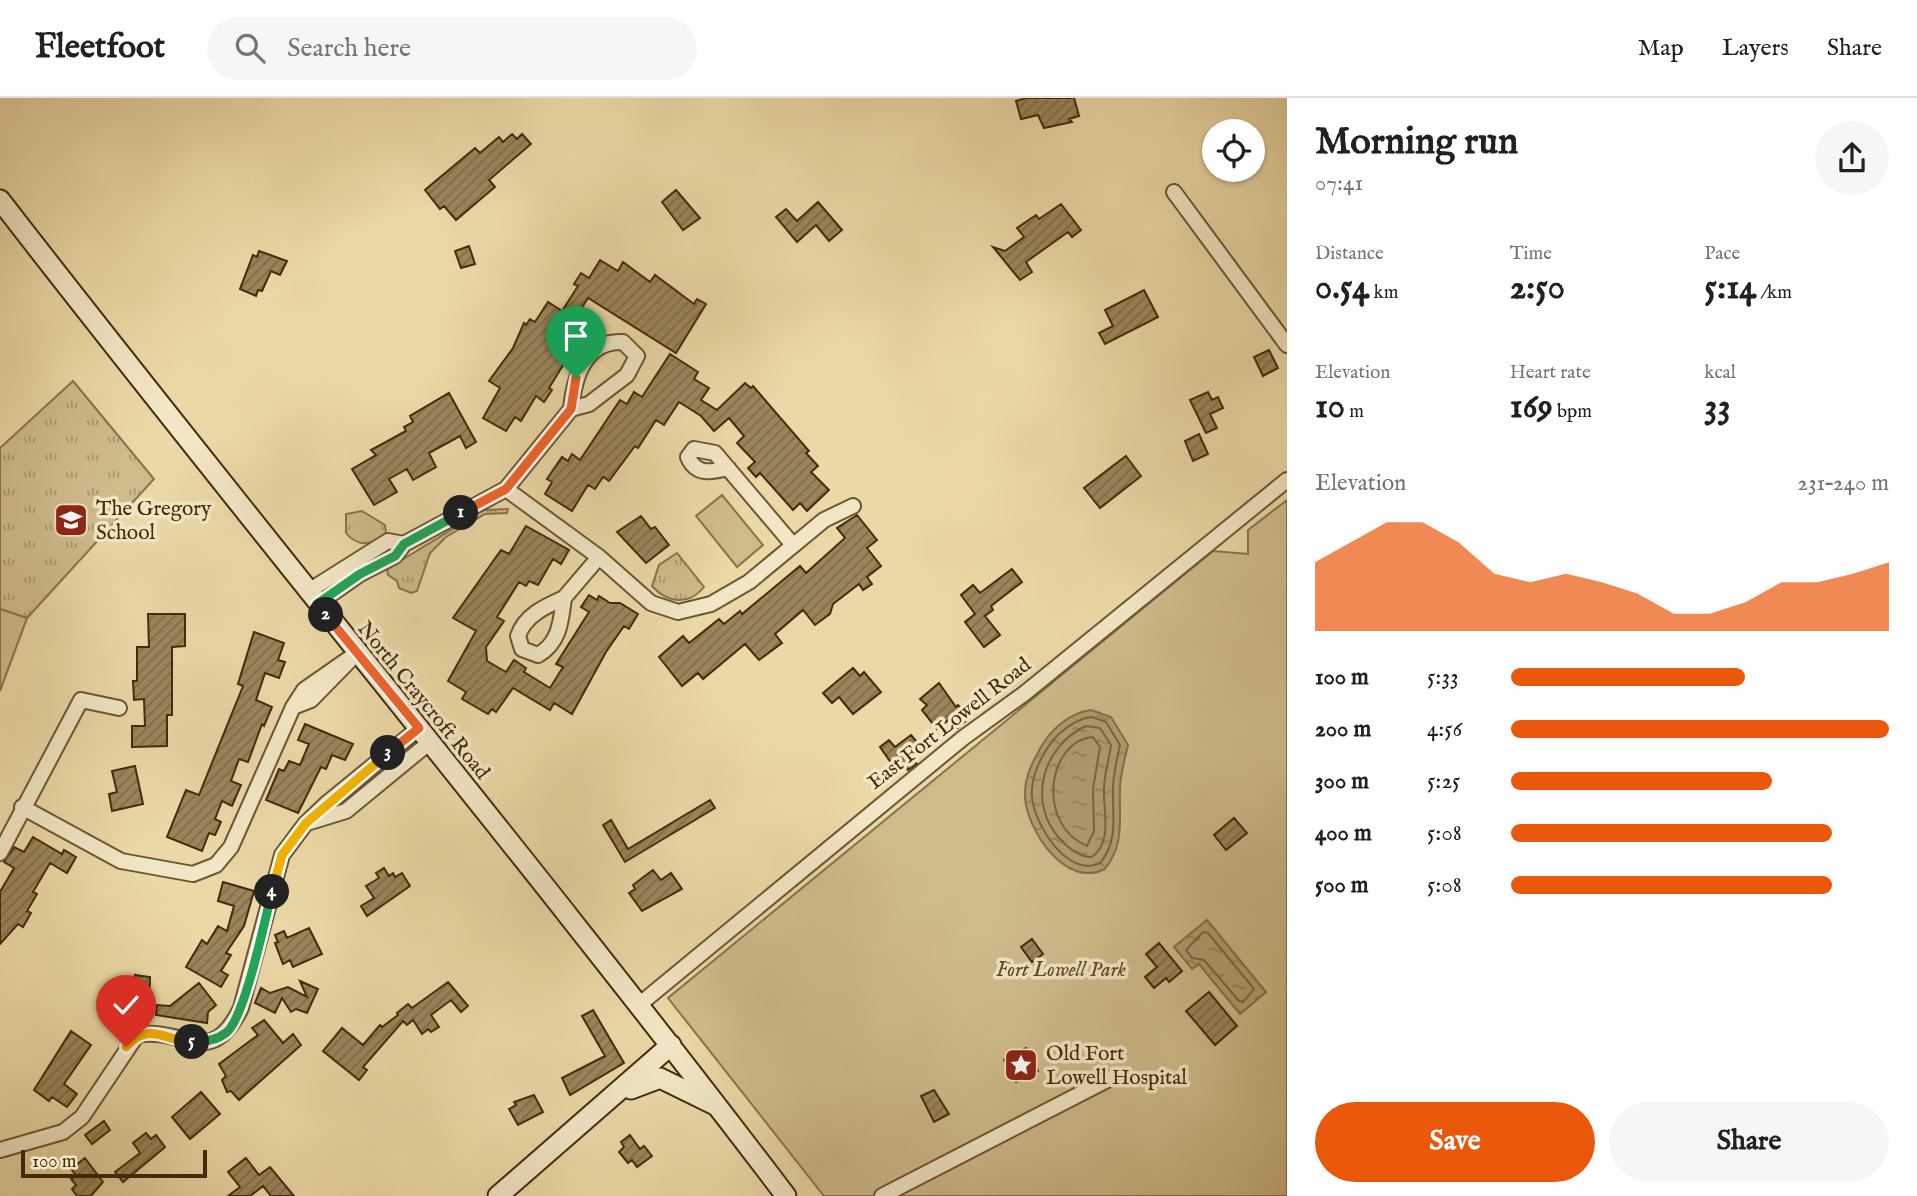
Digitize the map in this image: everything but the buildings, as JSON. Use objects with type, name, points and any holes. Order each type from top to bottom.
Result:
[{"type":"main road","name":"North Craycroft Road","points":[[0,200],[312,598],[640,1004],[786,1196]]},
{"type":"main road","points":[[498,1195],[671,1045]]},
{"type":"main road","points":[[608,1101],[646,1081],[660,1078],[718,1106]]},
{"type":"street","points":[[1174,192],[1287,345]]},
{"type":"street","points":[[312,598],[395,556],[404,544],[506,489],[571,409],[576,378],[591,354],[606,343],[623,342],[632,349],[637,356],[627,375],[589,404],[571,409]]},
{"type":"street","points":[[728,468],[793,545]]},
{"type":"street","name":"East Fort Lowell Road","points":[[640,1004],[963,738],[1025,693],[1287,480]]},
{"type":"street","points":[[506,489],[599,557],[651,603],[678,612],[710,604],[749,582],[824,520],[853,506]]},
{"type":"street","points":[[564,598],[599,557]]},
{"type":"street","points":[[22,807],[121,861],[193,874],[216,864],[231,847],[293,707],[304,690],[357,653]]},
{"type":"street","points":[[0,853],[81,700],[119,708]]},
{"type":"street","points":[[0,1150],[63,1132],[82,1117],[136,1035],[151,1032],[188,1042],[214,1041],[230,1030],[240,1008],[282,855],[306,823],[346,811],[425,735]]},
{"type":"street","points":[[882,1196],[1111,1078]]},
{"type":"green space","points":[[73,381],[154,479],[27,618],[0,609],[0,448]]},
{"type":"green space","points":[[722,495],[763,545],[737,567],[696,516]]},
{"type":"green space","name":"Fort Lowell Park","points":[[1287,500],[1287,1196],[824,1196],[668,998],[1213,551],[1248,554],[1248,530]]},
{"type":"green space","points":[[508,509],[507,513],[485,514],[446,537],[430,553],[417,591],[411,593],[399,588],[397,581],[388,575],[387,569],[484,510]]},
{"type":"green space","points":[[362,511],[385,525],[386,533],[366,543],[351,538],[346,533],[346,514]]},
{"type":"green space","points":[[677,553],[704,587],[685,600],[671,599],[652,586],[659,565]]},
{"type":"green space","points":[[0,609],[27,618],[0,691]]},
{"type":"water","points":[[1091,710],[1111,717],[1128,745],[1121,778],[1120,830],[1116,850],[1105,869],[1090,873],[1076,871],[1051,853],[1033,825],[1025,797],[1029,771],[1045,740],[1069,718]]},
{"type":"water","points":[[1207,920],[1266,992],[1240,1014],[1199,964],[1192,969],[1174,947]]},
{"type":"place","name":"The Gregory School","points":[[71,520]]},
{"type":"place","name":"Old Fort Lowell Hospital","points":[[1021,1065]]},
{"type":"route","points":[[126,1047],[136,1035],[151,1032],[188,1042],[214,1041],[230,1030],[240,1008],[282,855],[306,823],[326,804],[419,728],[317,604],[360,574],[395,556],[404,544],[506,489],[571,409],[576,378]]}]
